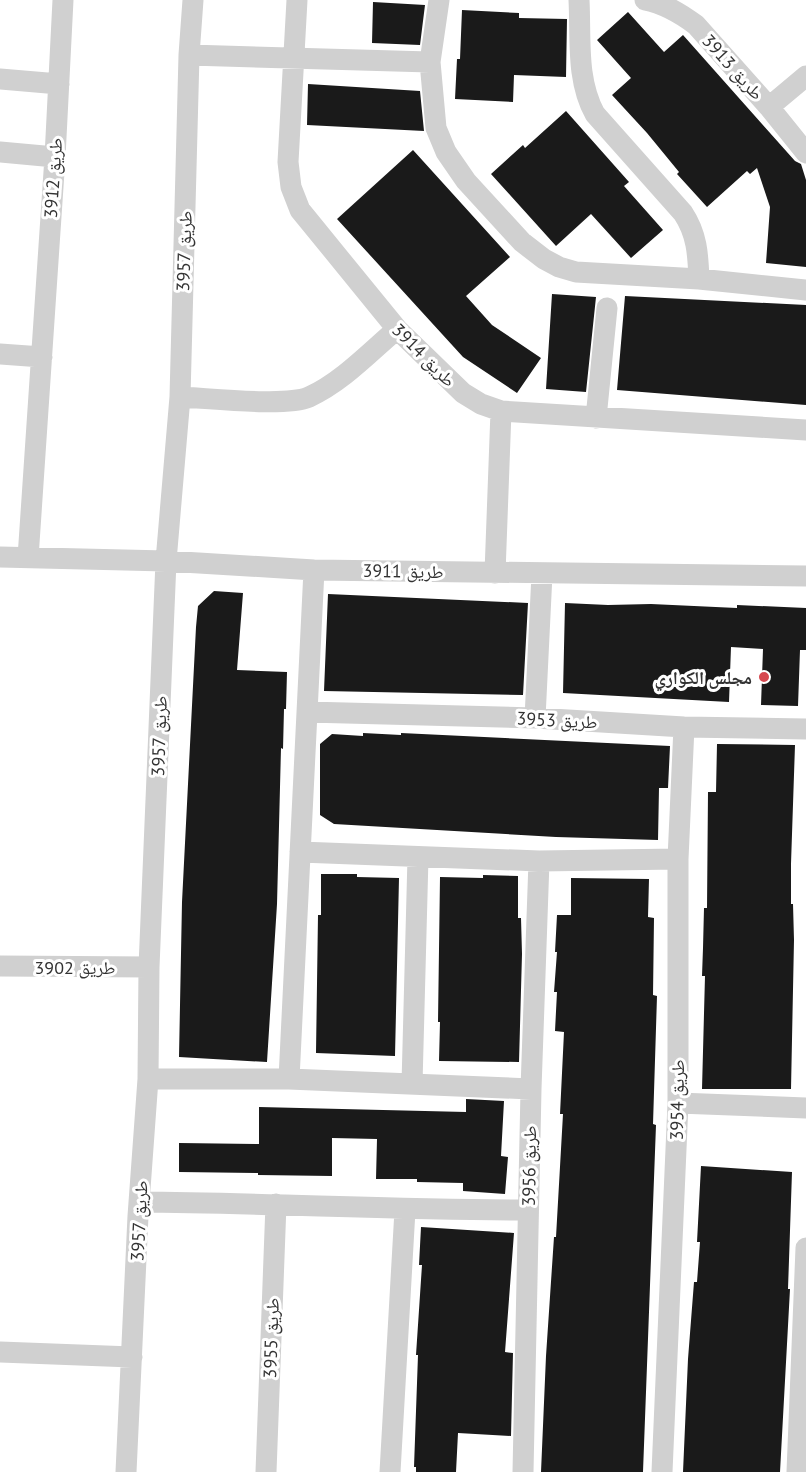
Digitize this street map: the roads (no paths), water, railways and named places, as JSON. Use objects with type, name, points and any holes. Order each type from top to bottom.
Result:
[{"type":"street","name":"طريق 3912","points":[[28,558],[55,157],[63,0]]},
{"type":"street","name":"طريق 3957","points":[[126,1472],[139,1202],[148,1079],[149,968],[166,561],[180,397],[189,56],[193,0]]},
{"type":"street","name":"طريق 3914","points":[[297,0],[288,162],[295,199],[308,220],[397,329],[463,393],[481,404],[501,411],[806,430]]},
{"type":"street","points":[[439,0],[430,62],[436,128],[446,152],[466,181],[522,242],[544,259],[576,272],[699,279],[806,290]]},
{"type":"street","points":[[579,0],[582,75],[590,105],[595,114],[689,222],[697,242],[699,279]]},
{"type":"street","name":"طريق 3913","points":[[645,0],[668,7],[696,25],[769,107],[806,153]]},
{"type":"street","points":[[189,56],[430,62]]},
{"type":"street","points":[[769,107],[806,76]]},
{"type":"street","points":[[0,79],[59,84]]},
{"type":"street","points":[[0,153],[55,157]]},
{"type":"street","points":[[596,418],[607,308]]},
{"type":"street","points":[[180,397],[281,401],[308,398],[340,378],[397,329]]},
{"type":"street","points":[[0,354],[42,357]]},
{"type":"street","points":[[495,573],[501,411]]},
{"type":"street","name":"طريق 3911","points":[[0,557],[166,561],[315,570],[806,576]]},
{"type":"street","points":[[289,1079],[315,570]]},
{"type":"street","points":[[535,718],[542,574]]},
{"type":"street","name":"طريق 3953","points":[[307,712],[535,718],[684,727],[806,729]]},
{"type":"street","name":"طريق 3954","points":[[662,1472],[678,1103],[678,859],[684,727]]},
{"type":"street","points":[[300,852],[539,861],[678,859]]},
{"type":"street","points":[[412,1084],[418,857]]},
{"type":"street","name":"طريق 3956","points":[[523,1472],[531,1089],[539,861]]},
{"type":"street","name":"طريق 3902","points":[[0,966],[149,968]]},
{"type":"street","points":[[148,1079],[289,1079],[531,1089]]},
{"type":"street","points":[[678,1103],[806,1108]]},
{"type":"street","points":[[139,1202],[276,1204],[405,1210],[528,1210]]},
{"type":"street","name":"طريق 3955","points":[[266,1472],[276,1204]]},
{"type":"street","points":[[390,1472],[405,1210]]},
{"type":"street","points":[[797,1472],[806,1248]]},
{"type":"street","points":[[0,1352],[132,1357]]},
{"type":"place","name":"مجلس الكواري","points":[[764,677]]}]
